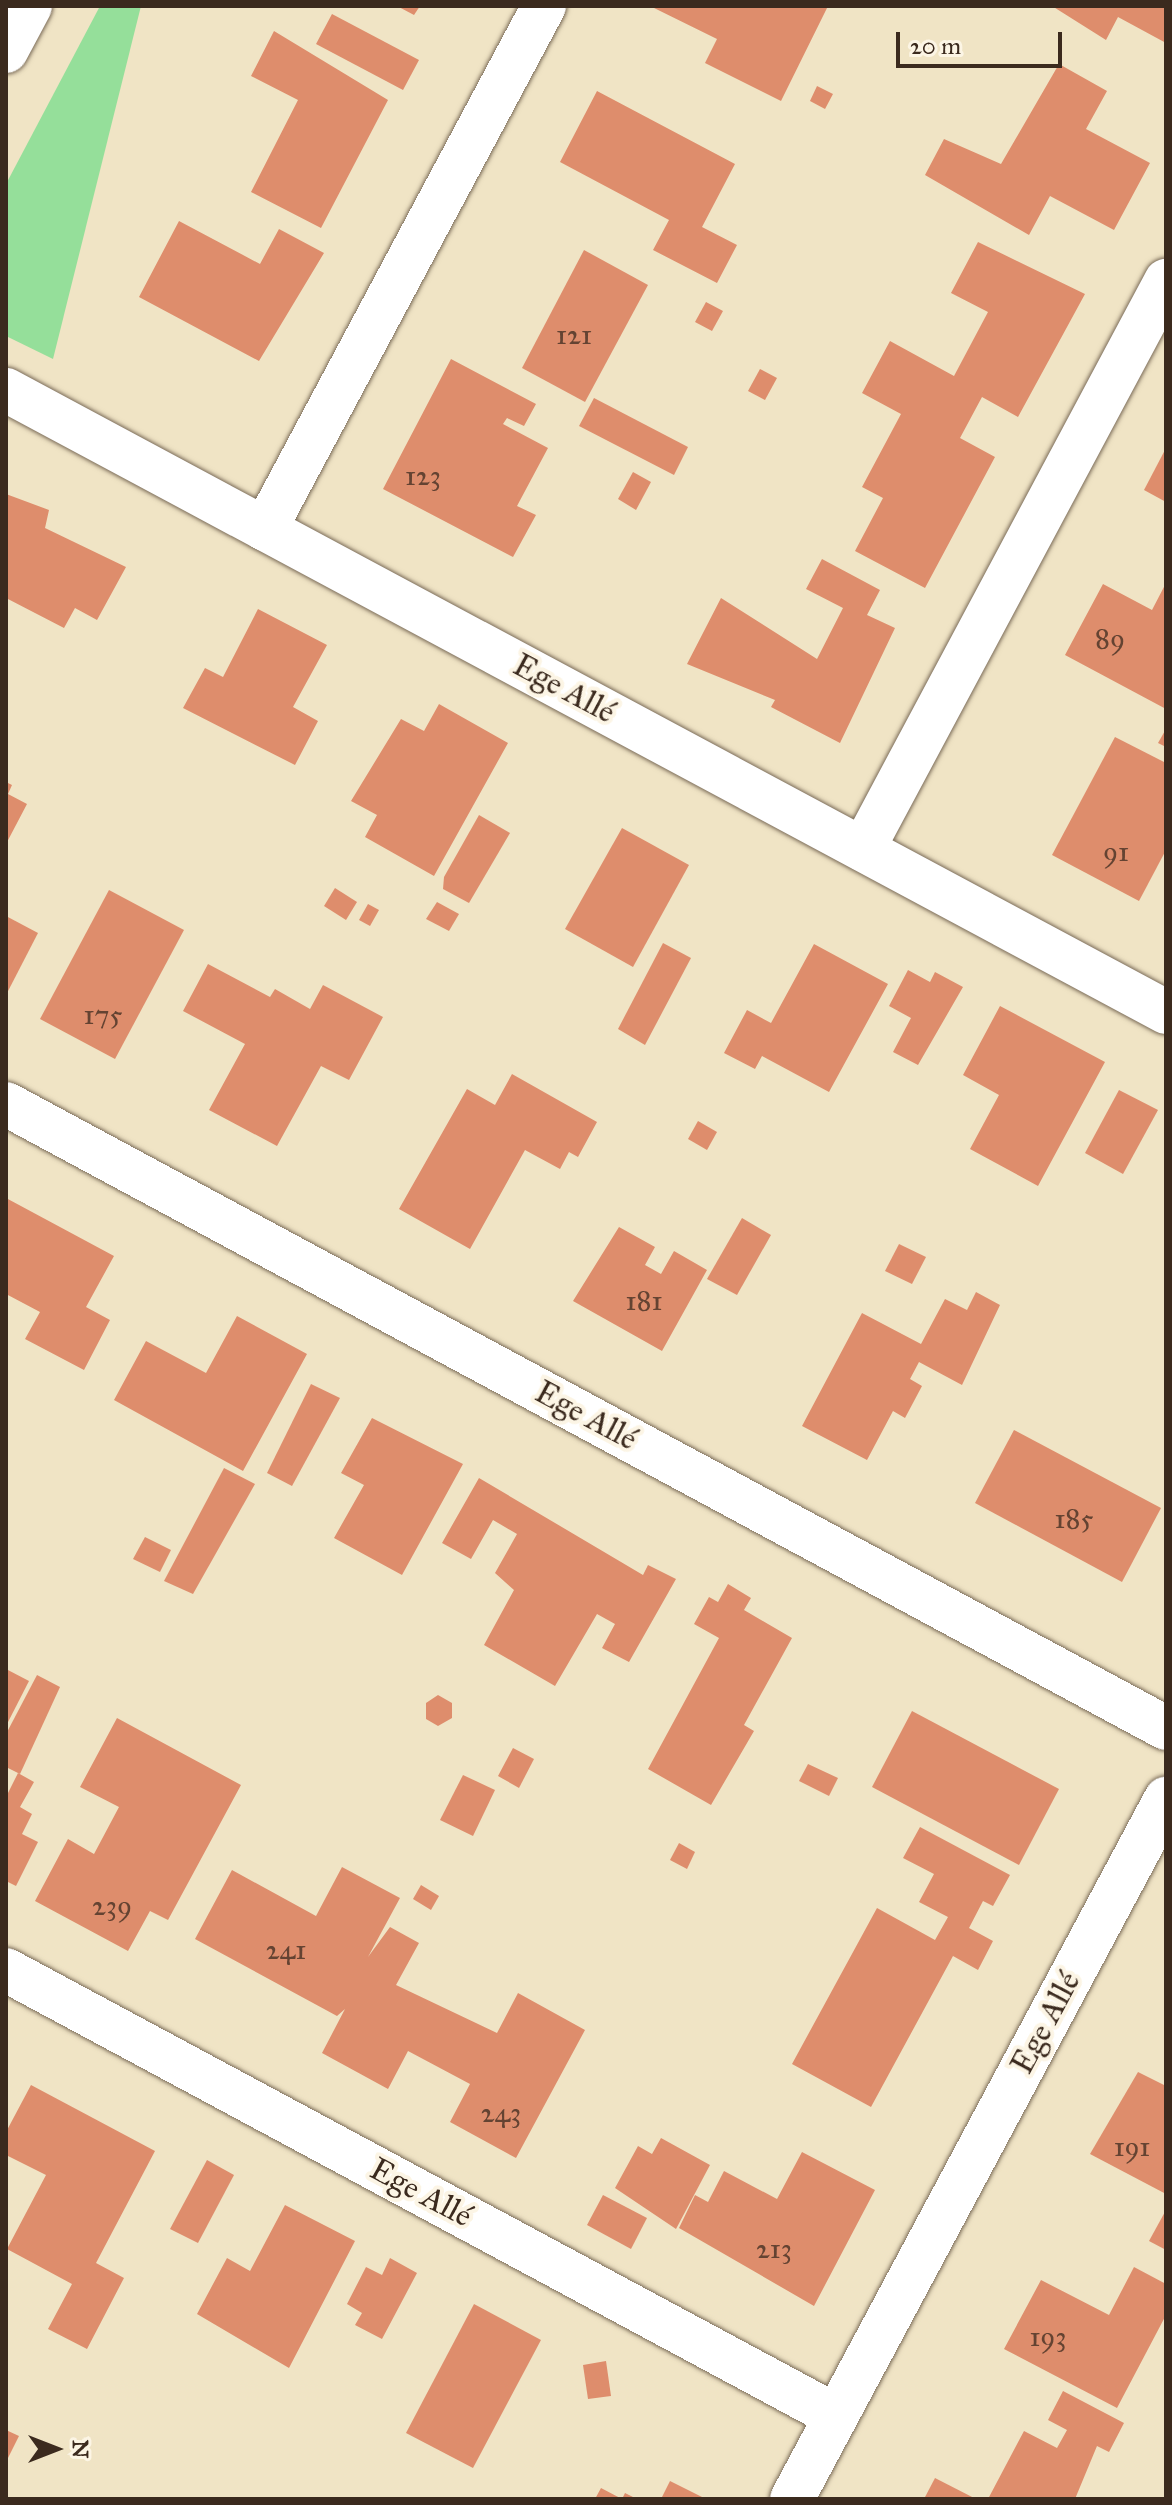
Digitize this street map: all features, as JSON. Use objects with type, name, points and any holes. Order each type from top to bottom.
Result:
[{"type":"street","points":[[6,51],[30,6]]},
{"type":"street","points":[[265,529],[544,6]]},
{"type":"street","points":[[863,849],[1166,281]]},
{"type":"street","name":"Ege Allé","points":[[6,390],[1166,1012]]},
{"type":"street","name":"Ege Allé","points":[[6,1104],[1166,1728]]},
{"type":"street","name":"Ege Allé","points":[[792,2499],[1166,1799]]},
{"type":"street","name":"Ege Allé","points":[[6,1970],[836,2416]]},
{"type":"green space","points":[[100,6],[141,6],[53,359],[6,336],[6,184]]},
{"type":"building","points":[[397,6],[420,6],[414,15]]},
{"type":"building","points":[[650,6],[828,6],[781,101],[705,63],[717,39]]},
{"type":"building","points":[[1052,6],[1166,6],[1166,43],[1118,17],[1106,40]]},
{"type":"building","points":[[332,14],[419,60],[403,90],[316,44]]},
{"type":"building","points":[[274,31],[388,100],[321,228],[251,192],[298,100],[251,76]]},
{"type":"building","points":[[1059,64],[1107,91],[1086,129],[1150,163],[1114,230],[1050,196],[1029,235],[925,175],[944,139],[1001,164]]},
{"type":"building","points":[[817,86],[833,94],[825,109],[810,101]]},
{"type":"building","points":[[597,91],[735,164],[702,227],[737,245],[717,283],[653,250],[669,220],[560,162]]},
{"type":"building","points":[[179,221],[260,264],[279,229],[324,253],[259,361],[139,297]]},
{"type":"building","points":[[978,242],[1085,294],[1018,417],[982,397],[960,438],[995,457],[925,588],[855,551],[883,498],[862,487],[901,414],[862,393],[890,341],[954,376],[988,312],[951,293]]},
{"type":"building","points":[[584,250],[648,285],[585,402],[522,368]]},
{"type":"building","points":[[706,302],[723,311],[712,331],[695,322]]},
{"type":"building","points":[[451,359],[536,404],[524,426],[507,418],[503,424],[548,448],[517,506],[536,515],[513,557],[383,489]]},
{"type":"building","points":[[760,369],[777,378],[765,400],[748,391]]},
{"type":"building","points":[[594,398],[688,447],[674,475],[579,426]]},
{"type":"building","points":[[1166,448],[1166,502],[1144,490]]},
{"type":"building","points":[[633,472],[651,482],[636,510],[618,499]]},
{"type":"building","points":[[6,494],[49,510],[45,528],[126,567],[97,620],[75,608],[64,628],[6,598]]},
{"type":"building","points":[[822,559],[880,590],[867,615],[895,628],[840,743],[771,707],[775,700],[687,664],[721,598],[817,659],[843,608],[806,589]]},
{"type":"building","points":[[1166,583],[1166,709],[1065,655],[1103,584],[1152,610]]},
{"type":"building","points":[[258,609],[327,645],[293,707],[318,721],[295,765],[183,708],[205,668],[223,677]]},
{"type":"building","points":[[439,704],[508,743],[434,876],[365,837],[377,815],[351,801],[401,719],[424,731]]},
{"type":"building","points":[[1166,729],[1166,747],[1158,743]]},
{"type":"building","points":[[1115,737],[1166,763],[1166,850],[1139,901],[1052,855]]},
{"type":"building","points":[[6,782],[12,785],[8,794],[27,804],[6,844]]},
{"type":"building","points":[[479,815],[510,833],[469,903],[443,889],[444,877]]},
{"type":"building","points":[[622,828],[689,865],[633,967],[565,929]]},
{"type":"building","points":[[335,888],[357,902],[346,920],[324,906]]},
{"type":"building","points":[[109,890],[184,930],[115,1059],[40,1019]]},
{"type":"building","points":[[437,902],[459,914],[449,931],[426,919]]},
{"type":"building","points":[[368,904],[379,910],[370,926],[359,920]]},
{"type":"building","points":[[6,916],[38,933],[6,995]]},
{"type":"building","points":[[663,943],[691,958],[645,1045],[618,1029]]},
{"type":"building","points":[[814,944],[888,984],[829,1092],[762,1056],[755,1069],[724,1053],[747,1010],[771,1023]]},
{"type":"building","points":[[208,964],[270,997],[275,989],[310,1009],[323,985],[383,1017],[349,1080],[321,1066],[277,1146],[209,1110],[245,1044],[183,1011]]},
{"type":"building","points":[[908,970],[930,982],[935,972],[963,987],[918,1065],[893,1052],[911,1018],[889,1006]]},
{"type":"building","points":[[1000,1006],[1105,1062],[1038,1186],[970,1149],[999,1095],[963,1075]]},
{"type":"building","points":[[512,1074],[597,1122],[578,1157],[569,1152],[560,1169],[525,1150],[470,1249],[399,1209],[467,1089],[495,1105]]},
{"type":"building","points":[[1119,1090],[1158,1110],[1123,1174],[1085,1153]]},
{"type":"building","points":[[698,1121],[717,1132],[707,1150],[688,1139]]},
{"type":"building","points":[[6,1198],[114,1256],[86,1307],[110,1320],[84,1370],[25,1339],[40,1312],[6,1294]]},
{"type":"building","points":[[742,1218],[771,1235],[737,1295],[707,1279]]},
{"type":"building","points":[[619,1227],[655,1247],[645,1265],[661,1274],[674,1251],[707,1270],[662,1351],[573,1301]]},
{"type":"building","points":[[899,1244],[926,1257],[912,1284],[885,1271]]},
{"type":"building","points":[[976,1292],[1000,1305],[962,1385],[919,1362],[910,1379],[922,1386],[905,1418],[893,1411],[867,1460],[802,1426],[862,1313],[921,1344],[945,1299],[967,1310]]},
{"type":"building","points":[[237,1316],[307,1354],[243,1471],[114,1400],[146,1341],[206,1373]]},
{"type":"building","points":[[311,1384],[340,1398],[292,1486],[267,1473]]},
{"type":"building","points":[[372,1418],[463,1464],[402,1575],[334,1538],[364,1485],[341,1473]]},
{"type":"building","points":[[1014,1430],[1161,1508],[1122,1582],[975,1503]]},
{"type":"building","points":[[224,1468],[255,1484],[193,1594],[164,1581]]},
{"type":"building","points":[[479,1478],[643,1575],[648,1565],[676,1579],[629,1662],[602,1648],[615,1624],[597,1614],[555,1686],[484,1645],[514,1590],[495,1573],[517,1534],[493,1520],[471,1559],[442,1543]]},
{"type":"building","points":[[145,1537],[171,1550],[160,1572],[133,1559]]},
{"type":"building","points":[[728,1584],[751,1598],[744,1610],[792,1638],[744,1725],[754,1731],[711,1805],[648,1769],[719,1638],[694,1624],[709,1597],[718,1602]]},
{"type":"building","points":[[6,1669],[29,1681],[6,1726]]},
{"type":"building","points":[[37,1675],[60,1687],[20,1774],[6,1767],[6,1734]]},
{"type":"building","points":[[438,1695],[452,1703],[452,1718],[438,1726],[426,1719],[426,1703]]},
{"type":"building","points":[[912,1711],[1059,1789],[1019,1865],[872,1787]]},
{"type":"building","points":[[117,1718],[241,1785],[168,1920],[150,1911],[128,1951],[35,1901],[68,1839],[94,1854],[119,1807],[80,1787]]},
{"type":"building","points":[[513,1748],[534,1759],[519,1788],[498,1776]]},
{"type":"building","points":[[808,1764],[838,1778],[829,1796],[799,1781]]},
{"type":"building","points":[[18,1773],[34,1782],[20,1807],[32,1814],[22,1834],[38,1842],[16,1886],[6,1881],[6,1797]]},
{"type":"building","points":[[463,1775],[495,1790],[473,1836],[440,1820]]},
{"type":"building","points":[[920,1827],[1010,1875],[993,1906],[983,1901],[969,1928],[993,1941],[978,1970],[953,1956],[871,2107],[792,2064],[877,1908],[935,1940],[948,1917],[919,1902],[934,1874],[903,1858]]},
{"type":"building","points":[[679,1843],[695,1852],[687,1869],[670,1860]]},
{"type":"building","points":[[342,1867],[400,1898],[368,1957],[390,1927],[419,1943],[396,1985],[497,2033],[518,1993],[585,2030],[516,2158],[450,2122],[470,2084],[408,2051],[388,2089],[322,2053],[345,2009],[337,2016],[195,1939],[232,1870],[316,1916]]},
{"type":"building","points":[[421,1885],[439,1896],[431,1910],[413,1899]]},
{"type":"building","points":[[1138,2072],[1166,2086],[1166,2194],[1090,2154]]},
{"type":"building","points":[[31,2085],[155,2151],[96,2263],[124,2278],[87,2349],[48,2329],[72,2284],[7,2249],[46,2175],[6,2155],[6,2132]]},
{"type":"building","points":[[661,2138],[710,2165],[676,2229],[615,2188],[638,2146],[652,2154]]},
{"type":"building","points":[[802,2152],[875,2190],[814,2306],[679,2228],[695,2195],[708,2202],[724,2171],[777,2199]]},
{"type":"building","points":[[207,2160],[234,2175],[198,2243],[170,2229]]},
{"type":"building","points":[[603,2195],[647,2218],[631,2249],[587,2225]]},
{"type":"building","points":[[285,2205],[355,2241],[289,2368],[197,2314],[227,2258],[250,2271]]},
{"type":"building","points":[[1166,2210],[1166,2250],[1149,2241]]},
{"type":"building","points":[[390,2258],[417,2273],[382,2339],[355,2325],[362,2313],[347,2304],[366,2267],[382,2275]]},
{"type":"building","points":[[1134,2267],[1166,2284],[1166,2315],[1117,2408],[1004,2349],[1041,2280],[1109,2315]]},
{"type":"building","points":[[474,2304],[541,2340],[473,2468],[406,2433]]},
{"type":"building","points":[[606,2361],[611,2396],[588,2399],[583,2365]]},
{"type":"building","points":[[1063,2391],[1124,2423],[1109,2452],[1097,2446],[1075,2499],[988,2499],[1024,2431],[1057,2448],[1067,2430],[1048,2420]]},
{"type":"building","points":[[6,2430],[19,2436],[6,2462]]},
{"type":"building","points":[[935,2478],[976,2499],[924,2499]]},
{"type":"building","points":[[670,2481],[706,2499],[661,2499]]},
{"type":"building","points":[[601,2488],[622,2499],[595,2499]]},
{"type":"building","points":[[625,2493],[637,2499],[622,2499]]}]
